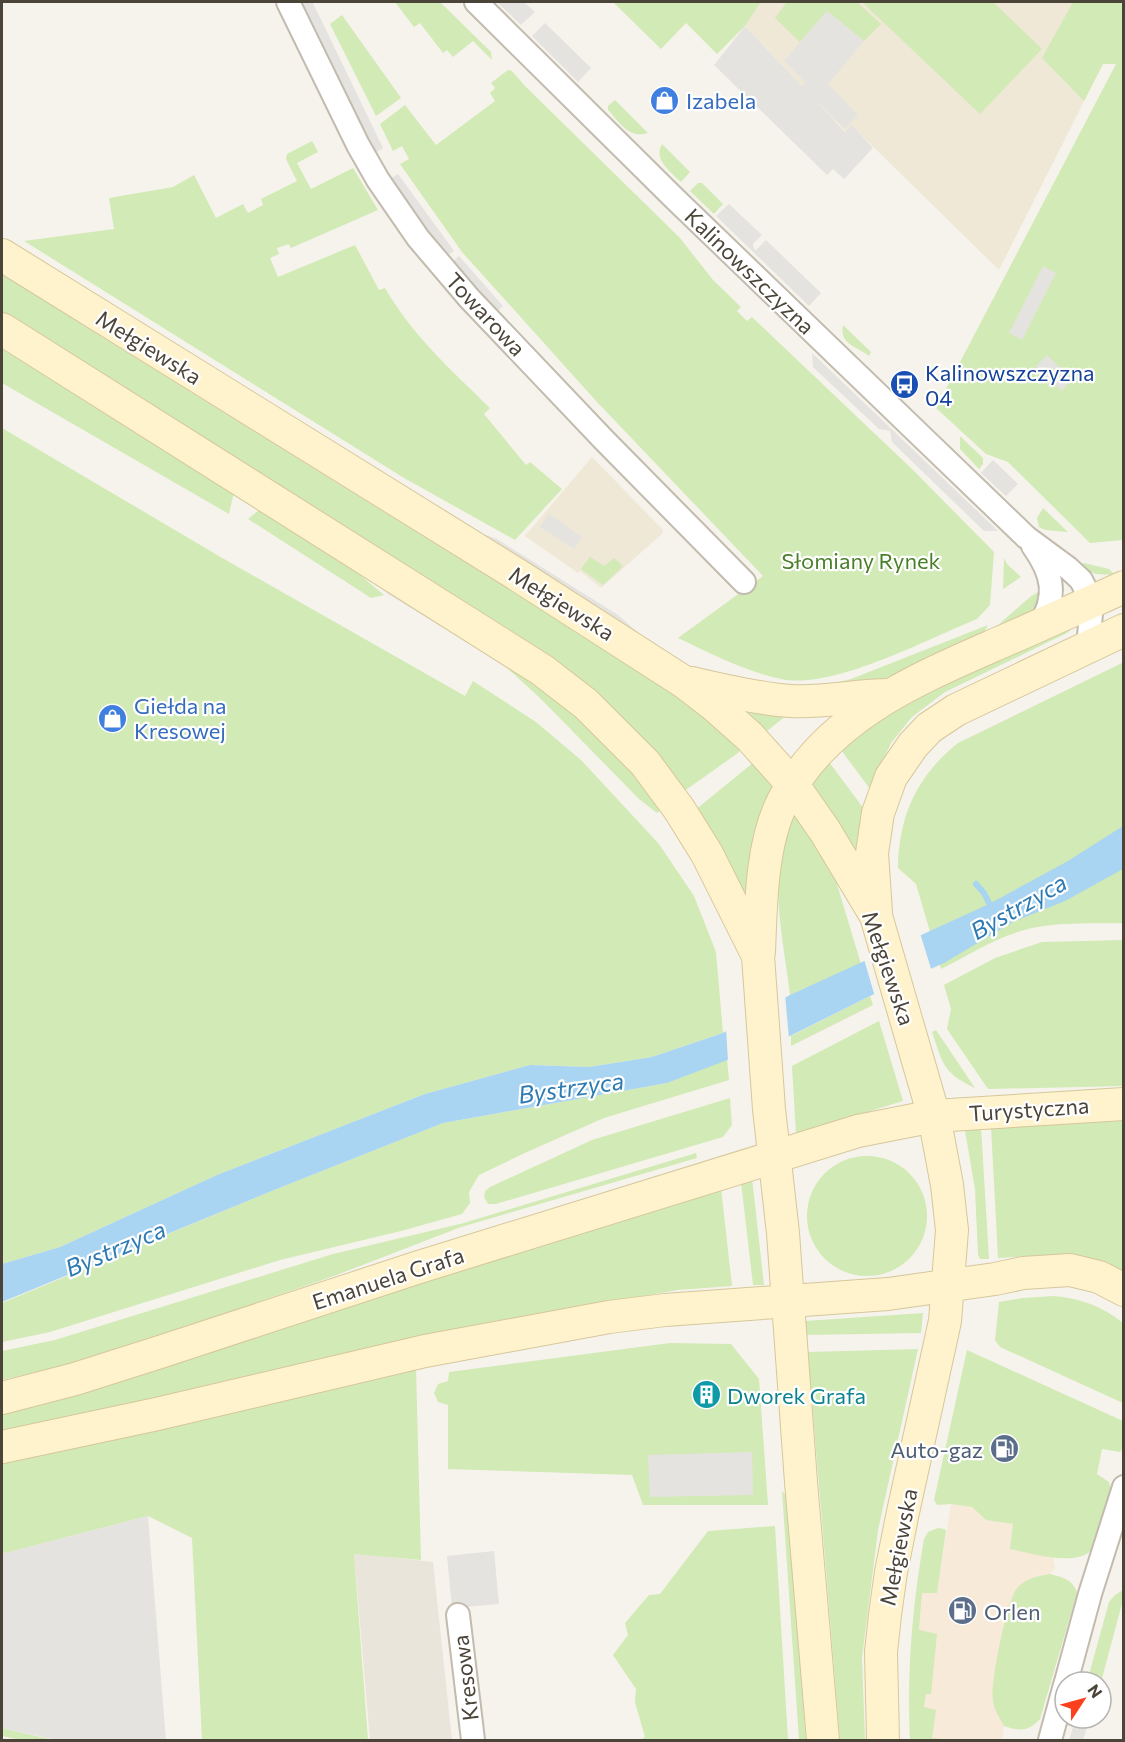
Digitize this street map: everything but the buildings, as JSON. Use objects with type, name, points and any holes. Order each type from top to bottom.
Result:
[{"type":"main road","name":"Mełgiewska","points":[[2,255],[684,681],[750,736],[793,785],[825,831],[876,916],[934,1116],[952,1230],[949,1286],[942,1339],[891,1572],[881,1652],[883,1740]]},
{"type":"main road","points":[[2,329],[532,664],[586,704],[645,763],[679,809],[707,854],[758,956]]},
{"type":"main road","points":[[823,1740],[758,956],[761,896],[770,843],[783,801],[793,785],[813,758],[865,710],[921,677],[1124,587]]},
{"type":"main road","points":[[876,916],[872,853],[876,824],[885,791],[906,753],[929,728],[956,710],[1124,630]]},
{"type":"main road","points":[[684,681],[768,699],[792,701],[889,695]]},
{"type":"main road","name":"Turystyczna","points":[[774,1158],[858,1131],[934,1116],[1124,1104]]},
{"type":"main road","name":"Emanuela Grafa","points":[[2,1398],[118,1366],[437,1261],[774,1158]]},
{"type":"main road","points":[[2,1447],[157,1414],[425,1351],[533,1330],[665,1310],[888,1294],[1023,1273],[1070,1270],[1099,1277],[1124,1290]]},
{"type":"street","name":"Towarowa","points":[[288,2],[358,145],[378,180],[418,238],[469,298],[744,582]]},
{"type":"street","name":"Kalinowszczyzna","points":[[476,2],[667,191],[1026,537],[1068,567],[1081,580],[1092,602]]},
{"type":"street","name":"Kalinowszczyzna","points":[[1026,537],[1044,561],[1050,579],[1052,595],[1048,611],[1039,626]]},
{"type":"street","points":[[1088,647],[1092,602]]},
{"type":"street","points":[[1069,1670],[1124,1487]]},
{"type":"street","name":"Kresowa","points":[[458,1616],[473,1740]]},
{"type":"shaded area","points":[[297,2],[313,3],[383,148],[372,155]]},
{"type":"shaded area","points":[[497,2],[524,2],[535,12],[521,25]]},
{"type":"shaded area","points":[[761,2],[1093,2],[1124,16],[1123,24],[999,270],[852,126],[846,132],[745,26]]},
{"type":"shaded area","points":[[827,11],[864,41],[828,84],[858,115],[845,129],[812,96],[845,132],[852,125],[873,148],[844,179],[833,169],[827,175],[714,65],[745,26],[802,86],[805,82],[784,61]]},
{"type":"shaded area","points":[[545,23],[591,68],[578,82],[532,36]]},
{"type":"shaded area","points":[[398,174],[454,251],[444,258],[388,180]]},
{"type":"shaded area","points":[[729,204],[762,235],[753,244],[754,249],[756,250],[766,240],[821,293],[809,306],[716,216]]},
{"type":"shaded area","points":[[459,256],[503,306],[495,314],[450,264]]},
{"type":"shaded area","points":[[1043,266],[1056,273],[1022,340],[1009,333]]},
{"type":"shaded area","points":[[812,353],[998,531],[984,531],[892,442],[890,431],[879,429],[813,367]]},
{"type":"shaded area","points":[[1047,355],[1072,379],[1062,391],[1036,366]]},
{"type":"shaded area","points":[[592,457],[663,530],[663,533],[601,588],[580,571],[578,573],[525,536]]},
{"type":"shaded area","points":[[993,460],[1018,484],[1006,496],[981,473]]},
{"type":"shaded area","points":[[549,514],[582,537],[574,549],[540,527]]},
{"type":"shaded area","points":[[465,528],[497,539],[618,615],[651,644]]},
{"type":"shaded area","points":[[333,551],[512,663],[481,651],[388,594]]},
{"type":"shaded area","points":[[752,1452],[753,1495],[650,1497],[648,1455]]},
{"type":"shaded area","points":[[951,1504],[972,1507],[986,1520],[1013,1524],[1011,1549],[1053,1556],[1055,1568],[1050,1574],[1037,1576],[1007,1620],[1001,1640],[995,1709],[1004,1726],[1002,1740],[932,1739],[924,1708],[926,1693],[930,1694],[919,1631],[922,1592],[937,1593]]},
{"type":"shaded area","points":[[148,1516],[166,1740],[56,1740],[2,1728],[2,1554]]},
{"type":"shaded area","points":[[494,1551],[499,1604],[452,1608],[447,1556]]},
{"type":"shaded area","points":[[354,1553],[433,1562],[452,1740],[370,1740]]},
{"type":"shaded area","points":[[1072,1730],[1086,1730],[1083,1740],[1069,1740]]},
{"type":"green space","points":[[395,2],[440,2],[491,52],[492,60],[473,41],[453,57],[447,50],[443,53],[420,23],[414,27]]},
{"type":"green space","points":[[613,2],[761,2],[745,26],[717,54],[686,23],[661,49]]},
{"type":"green space","points":[[787,2],[857,2],[881,24],[864,41],[827,11],[800,42],[775,18]]},
{"type":"green space","points":[[862,2],[993,2],[1042,49],[980,114]]},
{"type":"green space","points":[[1073,2],[1123,2],[1123,540],[1090,543],[1008,462],[986,454],[936,408],[1116,64],[1103,64],[1084,101],[1042,58]]},
{"type":"green space","points":[[342,15],[401,98],[376,116],[330,24]]},
{"type":"green space","name":"Słomiany Rynek","points":[[508,70],[512,71],[680,238],[713,280],[741,307],[737,311],[747,321],[752,317],[914,471],[994,552],[990,605],[977,619],[880,661],[827,677],[802,680],[781,679],[754,671],[728,662],[678,638],[763,576],[597,402],[462,252],[400,164],[409,159],[402,146],[393,151],[380,124],[405,105],[436,145],[495,101],[490,93],[495,88],[491,83]]},
{"type":"green space","points":[[615,100],[648,133],[635,134],[621,125],[608,110],[608,106]]},
{"type":"green space","points":[[312,141],[318,152],[297,163],[311,189],[353,168],[378,210],[291,248],[289,244],[277,248],[279,254],[270,258],[278,277],[355,245],[379,290],[385,288],[420,337],[490,408],[484,414],[526,465],[530,462],[562,489],[515,540],[404,478],[24,241],[114,229],[109,198],[173,187],[194,175],[216,218],[243,204],[248,213],[263,205],[261,199],[297,181],[286,159],[287,154]]},
{"type":"green space","points":[[662,144],[690,172],[681,182],[661,160]]},
{"type":"green space","points":[[698,183],[702,183],[723,204],[714,214],[690,191]]},
{"type":"green space","points":[[2,273],[676,693],[742,747],[738,753],[680,794],[631,733],[202,438],[2,313]]},
{"type":"green space","points":[[843,325],[871,352],[869,356],[846,341],[842,332]]},
{"type":"green space","points":[[2,348],[234,492],[229,514],[2,383]]},
{"type":"green space","points":[[2,428],[224,559],[465,696],[473,681],[536,722],[581,760],[659,844],[694,896],[716,952],[723,1033],[652,1057],[589,1067],[530,1065],[425,1094],[217,1175],[60,1247],[2,1264]]},
{"type":"green space","points":[[960,436],[983,458],[983,464],[979,469],[960,449]]},
{"type":"green space","points":[[1043,508],[1068,532],[1045,530],[1039,527],[1037,518]]},
{"type":"green space","points":[[259,510],[264,510],[330,550],[384,595],[371,598],[248,519]]},
{"type":"green space","points":[[590,557],[604,566],[614,558],[623,566],[603,585],[581,569]]},
{"type":"green space","points":[[1004,558],[1021,577],[1003,589]]},
{"type":"green space","points":[[1084,563],[1109,569],[1115,575],[1096,574],[1077,567]]},
{"type":"green space","points":[[1043,589],[1033,614],[988,634],[1030,597]]},
{"type":"green space","points":[[988,625],[980,640],[873,683],[832,684],[851,679]]},
{"type":"green space","points":[[1073,628],[1067,633],[945,692],[912,717],[891,743],[870,789],[841,750],[893,711],[921,695]]},
{"type":"green space","points":[[507,662],[599,733],[663,808],[657,813],[639,799],[541,699],[506,667]]},
{"type":"green space","points":[[1123,663],[1123,923],[1046,926],[1021,931],[1000,938],[941,969],[916,884],[898,868],[902,831],[913,798],[921,783],[931,769],[958,743]]},
{"type":"green space","points":[[740,704],[792,711],[767,731]]},
{"type":"green space","points":[[754,762],[772,787],[754,841],[744,900],[694,811]]},
{"type":"green space","points":[[829,762],[864,809],[857,839],[858,864],[810,784]]},
{"type":"green space","points":[[795,811],[814,839],[836,881],[861,964],[790,995],[778,896],[781,856],[788,827]]},
{"type":"green space","points":[[1123,940],[1123,1086],[988,1089],[947,1029],[951,1009],[944,985],[995,958],[1042,942]]},
{"type":"green space","points":[[870,996],[873,1005],[791,1046],[791,1036]]},
{"type":"green space","points":[[879,1021],[903,1101],[796,1134],[792,1066]]},
{"type":"green space","points":[[936,1030],[975,1088],[950,1072],[942,1060],[932,1032]]},
{"type":"green space","points":[[727,1059],[729,1080],[604,1118],[479,1175],[469,1192],[470,1203],[462,1214],[280,1260],[50,1332],[2,1342],[2,1303],[274,1190],[443,1123],[667,1083]]},
{"type":"green space","points":[[730,1098],[732,1125],[723,1137],[496,1204],[488,1204],[484,1197],[485,1191],[490,1187],[592,1140]]},
{"type":"green space","points":[[1123,1121],[1123,1273],[1077,1257],[1051,1255],[998,1258],[991,1127]]},
{"type":"green space","points":[[981,1127],[989,1259],[980,1259],[978,1255],[975,1189],[965,1131]]},
{"type":"green space","points":[[696,1153],[697,1158],[461,1227],[334,1276],[197,1323],[62,1366],[2,1380],[2,1351],[55,1340],[333,1254],[464,1223]]},
{"type":"green space","points":[[867,1156],[890,1161],[909,1174],[922,1193],[927,1216],[922,1239],[909,1258],[890,1271],[867,1276],[844,1271],[825,1258],[812,1239],[807,1216],[812,1193],[825,1174],[844,1161]]},
{"type":"green space","points":[[752,1178],[764,1285],[753,1285],[741,1182]]},
{"type":"green space","points":[[721,1188],[732,1286],[678,1290],[497,1321],[2,1433],[2,1410]]},
{"type":"green space","points":[[1053,1296],[1090,1304],[1123,1323],[1123,1403],[1000,1347],[995,1340],[999,1302]]},
{"type":"green space","points":[[923,1313],[921,1333],[805,1335],[805,1321]]},
{"type":"green space","points":[[670,1343],[731,1344],[759,1379],[768,1505],[643,1505],[632,1475],[448,1469],[448,1405],[438,1402],[434,1393],[438,1384],[448,1381],[449,1372]]},
{"type":"green space","points":[[918,1349],[878,1530],[862,1658],[865,1740],[840,1740],[808,1352]]},
{"type":"green space","points":[[967,1350],[1123,1421],[1123,1448],[1120,1452],[1102,1449],[1097,1474],[1109,1482],[1111,1490],[1094,1547],[1087,1554],[1078,1557],[1055,1558],[1010,1549],[1013,1524],[986,1520],[972,1507],[937,1505],[934,1500]]},
{"type":"green space","points":[[416,1368],[421,1560],[354,1554],[368,1740],[202,1740],[192,1538],[148,1516],[2,1554],[2,1461]]},
{"type":"green space","points":[[782,1491],[787,1497],[806,1740],[799,1740]]},
{"type":"green space","points":[[775,1526],[788,1740],[640,1740],[645,1737],[635,1702],[636,1689],[613,1655],[628,1635],[625,1623],[649,1595],[660,1594],[708,1531]]},
{"type":"green space","points":[[938,1528],[946,1531],[937,1593],[922,1593],[919,1630],[937,1634],[931,1694],[926,1694],[924,1707],[936,1710],[932,1738],[950,1740],[910,1740],[911,1639],[916,1590],[924,1539],[928,1532]]},
{"type":"green space","points":[[1050,1574],[1063,1578],[1073,1585],[1077,1593],[1040,1719],[1028,1728],[1010,1728],[1004,1726],[996,1710],[993,1700],[994,1677],[1004,1625],[1013,1596],[1020,1585],[1036,1577]]},
{"type":"green space","points":[[1123,1590],[1123,1600],[1104,1670],[1090,1670],[1109,1602]]},
{"type":"green space","points":[[2,1728],[49,1740],[21,1740],[2,1736]]},
{"type":"water","name":"Bystrzyca","points":[[1123,826],[1123,869],[1065,901],[1013,922],[944,963],[870,996],[790,1036],[667,1083],[443,1123],[2,1302],[2,1264],[60,1247],[217,1175],[425,1094],[530,1065],[589,1067],[652,1057],[723,1033],[790,995],[989,904],[1068,861]]},
{"type":"pier","points":[[920,933],[932,972],[875,997],[864,959]]},
{"type":"pier","points":[[785,994],[789,1039],[728,1061],[726,1028]]},
{"type":"waterway","name":"Bystrzyca","points":[[976,884],[984,893],[993,911]]},
{"type":"place","name":"Izabela","points":[[665,100]]},
{"type":"place","name":"Kalinowszczyzna 04","points":[[904,385]]},
{"type":"place","name":"Giełda na Kresowej","points":[[113,718]]},
{"type":"place","name":"Dworek Grafa","points":[[706,1395]]},
{"type":"place","name":"Auto-gaz","points":[[1004,1449]]},
{"type":"place","name":"Orlen","points":[[963,1611]]}]
